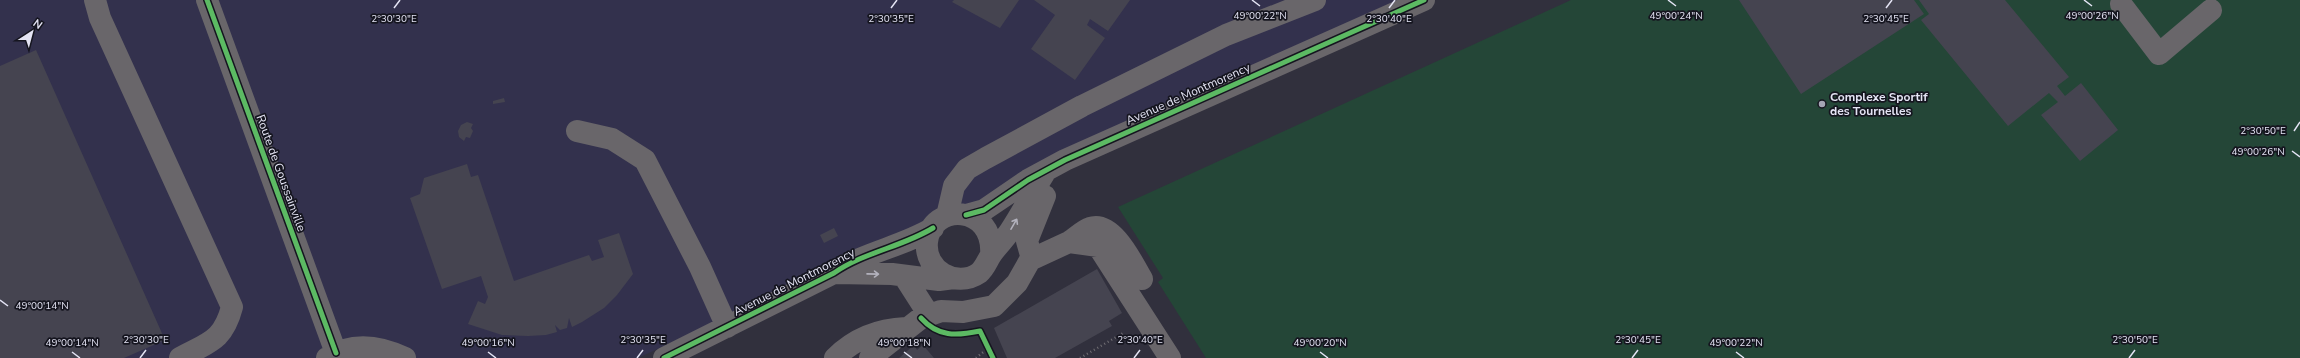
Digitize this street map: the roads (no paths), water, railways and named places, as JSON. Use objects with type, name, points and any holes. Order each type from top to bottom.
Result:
[{"type":"street","points":[[95,0],[100,18],[232,307],[227,324],[217,338],[180,358]]},
{"type":"street","name":"Route de Goussainville","points":[[207,0],[331,355]]},
{"type":"street","points":[[949,220],[983,224],[989,234],[992,244],[991,255],[986,265],[979,272],[969,278],[954,278],[938,272],[929,258],[927,242],[949,220],[954,186],[967,169],[1082,106],[1226,36],[1315,0]]},
{"type":"street","name":"Avenue de Montmorency","points":[[664,358],[834,273],[850,262],[898,246],[949,220],[984,210],[1028,180],[1046,172],[1065,160],[1424,0]]},
{"type":"street","points":[[2119,1],[2159,54],[2211,10]]},
{"type":"street","points":[[577,131],[612,139],[645,160],[700,267],[727,327]]},
{"type":"street","name":"Avenue de Montmorency","points":[[991,255],[1010,232],[1046,172]]},
{"type":"street","points":[[1032,259],[1026,241],[1045,196]]},
{"type":"street","points":[[870,358],[921,318],[941,311],[963,312],[994,306],[1017,283],[1032,259],[1069,242],[1090,228],[1100,227],[1109,231],[1117,239],[1142,279]]},
{"type":"street","points":[[1069,242],[1098,246],[1170,358]]},
{"type":"street","name":"Avenue de Montmorency","points":[[834,273],[904,276],[939,280],[954,278]]},
{"type":"street","points":[[904,276],[929,315]]},
{"type":"street","points":[[835,358],[862,338],[887,329],[909,327]]},
{"type":"street","points":[[331,355],[361,346],[388,350],[404,358]]},
{"type":"place","name":"Complexe Sportif des Tournelles","points":[[1822,104]]}]
